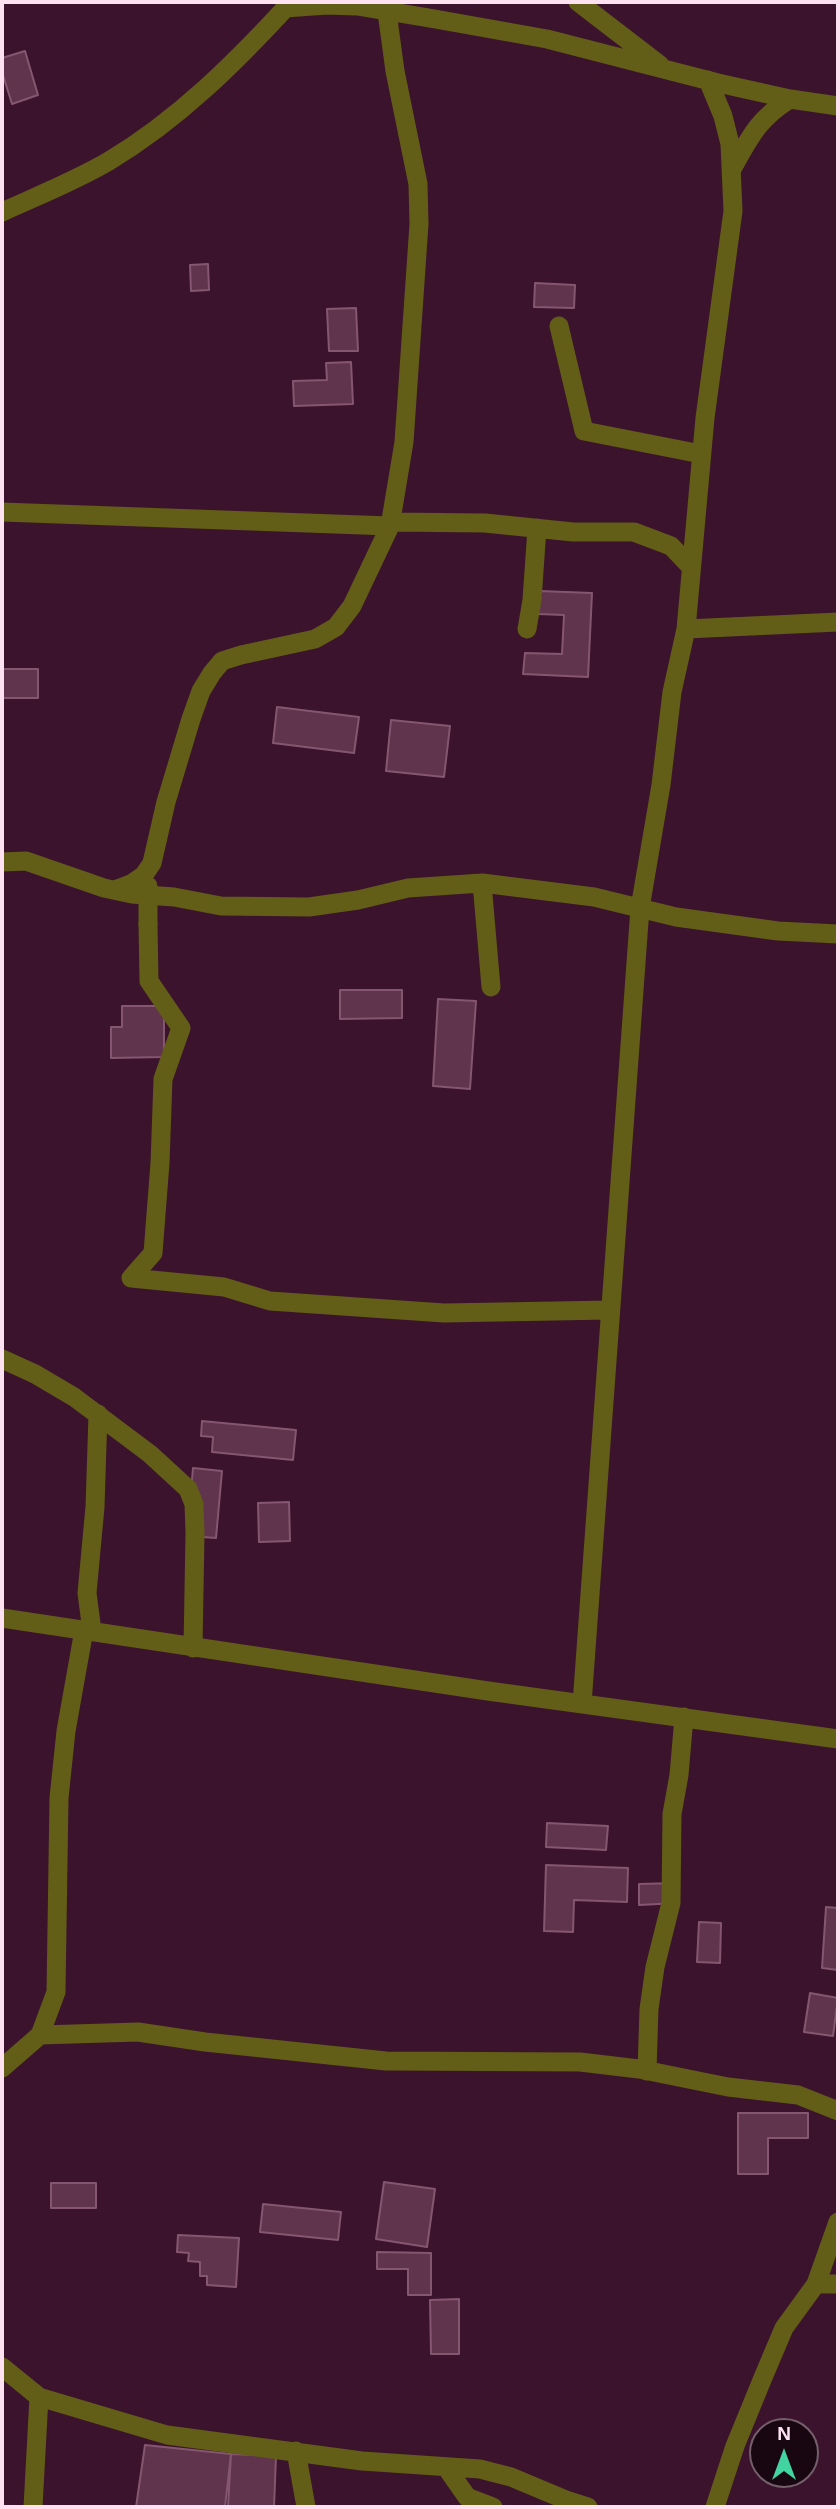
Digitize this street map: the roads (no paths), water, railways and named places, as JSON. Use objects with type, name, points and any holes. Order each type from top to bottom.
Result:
[{"type":"street","points":[[578,2],[666,70]]},
{"type":"street","points":[[2,212],[107,162],[160,128],[212,84],[288,5],[357,6],[547,39],[790,99],[838,106]]},
{"type":"street","points":[[115,890],[144,875],[152,863],[166,802],[191,719],[201,691],[212,673],[222,661],[315,639],[336,627],[352,606],[391,524],[404,442],[419,224],[418,184],[395,71],[387,12]]},
{"type":"street","points":[[582,1704],[640,908],[662,785],[672,692],[686,628],[701,454],[732,222],[730,144],[723,116],[708,80]]},
{"type":"street","points":[[732,169],[756,128],[771,111],[790,99]]},
{"type":"street","points":[[559,326],[584,431],[701,454]]},
{"type":"street","points":[[2,512],[391,524],[485,523],[573,532],[634,532],[671,545],[690,566]]},
{"type":"street","points":[[527,628],[532,600],[537,528]]},
{"type":"street","points":[[686,628],[838,622]]},
{"type":"street","points":[[2,862],[26,861],[115,890],[221,906],[309,907],[358,900],[408,888],[481,883],[594,897],[676,917],[778,931],[838,934]]},
{"type":"street","points":[[481,883],[491,987]]},
{"type":"street","points":[[148,886],[149,981],[181,1028],[163,1079],[153,1253],[131,1278],[224,1287],[270,1301],[418,1312],[610,1310]]},
{"type":"street","points":[[2,1359],[35,1374],[98,1414],[150,1454],[188,1489],[194,1504],[195,1532],[193,1648]]},
{"type":"street","points":[[2,2068],[40,2035],[56,1992],[59,1798],[66,1731],[88,1630],[98,1414]]},
{"type":"street","points":[[2,1618],[193,1648],[838,1739]]},
{"type":"street","points":[[647,2070],[649,2009],[655,1967],[671,1903],[672,1814],[679,1775],[684,1717]]},
{"type":"street","points":[[40,2035],[138,2032],[205,2042],[386,2061],[580,2062],[647,2070],[728,2087],[798,2095],[838,2111]]},
{"type":"street","points":[[715,2507],[735,2446],[784,2328],[816,2284],[838,2222]]},
{"type":"street","points":[[816,2284],[838,2284]]},
{"type":"street","points":[[2,2367],[39,2397],[167,2435],[362,2461],[480,2469],[511,2477],[561,2504],[588,2507]]},
{"type":"street","points":[[33,2507],[39,2397]]},
{"type":"street","points":[[296,2451],[306,2507]]},
{"type":"street","points":[[446,2467],[467,2497],[493,2507]]}]
